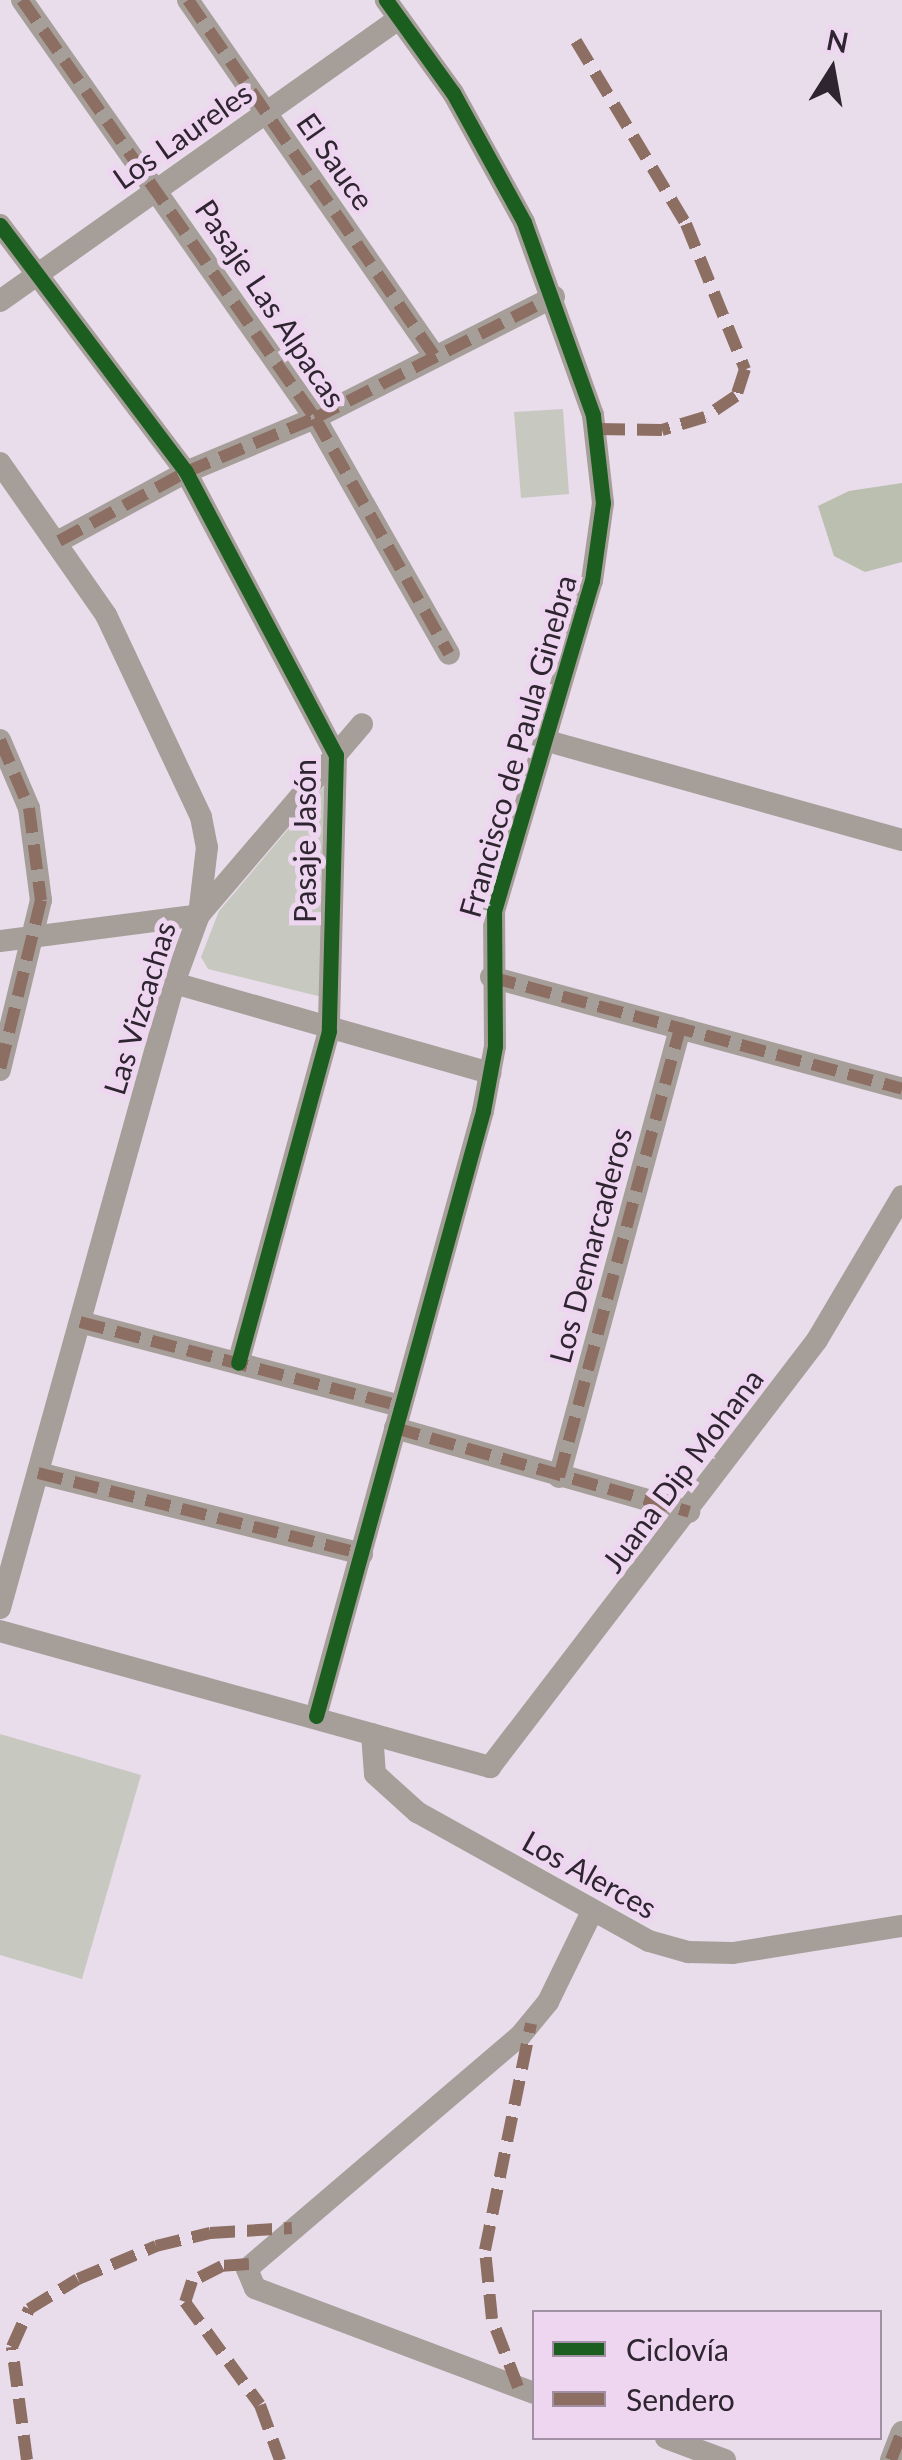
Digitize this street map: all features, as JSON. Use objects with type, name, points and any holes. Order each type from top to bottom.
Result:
[{"type":"street","name":"Pasaje Las Alpacas","points":[[22,0],[314,418],[449,654]]},
{"type":"street","name":"El Sauce","points":[[188,0],[435,357]]},
{"type":"street","name":"Los Laureles","points":[[0,302],[266,112],[393,9]]},
{"type":"street","name":"Francisco de Paula Ginebra","points":[[316,1716],[490,1073],[494,912],[592,581],[603,503],[593,415],[554,297],[487,149],[393,9]]},
{"type":"street","name":"Pasaje Jasón","points":[[0,226],[186,472],[336,754],[329,1030],[238,1363]]},
{"type":"street","points":[[58,540],[186,472],[314,418],[554,297]]},
{"type":"street","name":"Las Vizcachas","points":[[0,463],[58,540],[106,615],[201,816],[207,862],[198,915],[174,984],[0,1608]]},
{"type":"street","points":[[0,942],[198,915],[362,724]]},
{"type":"street","points":[[0,740],[25,796],[38,856],[41,900],[0,1070]]},
{"type":"street","points":[[544,740],[902,840]]},
{"type":"street","points":[[491,977],[902,1089]]},
{"type":"street","points":[[174,984],[490,1073]]},
{"type":"street","name":"Los Demarcaderos","points":[[559,1477],[680,1028]]},
{"type":"street","name":"Juana Dip Mohana","points":[[372,1734],[490,1767],[817,1340],[902,1196]]},
{"type":"street","points":[[80,1322],[238,1363],[559,1477],[689,1512]]},
{"type":"street","points":[[38,1472],[362,1554]]},
{"type":"street","points":[[0,1631],[372,1734]]},
{"type":"street","name":"Los Alerces","points":[[372,1734],[372,1767],[398,1797],[591,1914],[649,1941],[710,1953],[902,1926]]},
{"type":"street","points":[[532,2391],[255,2288],[246,2269],[520,2036],[548,2002],[591,1914]]},
{"type":"street","points":[[892,2460],[902,2432]]},
{"type":"street","points":[[671,2440],[725,2460]]},
{"type":"shaded area","points":[[563,409],[569,494],[521,498],[514,412]]},
{"type":"shaded area","points":[[327,783],[322,997],[208,969],[201,957],[219,911]]},
{"type":"shaded area","points":[[0,1734],[141,1775],[82,1979],[0,1955]]},
{"type":"green space","points":[[902,483],[902,562],[865,572],[834,556],[818,506],[849,491]]},
{"type":"marked path","points":[[22,0],[315,418],[449,654]]},
{"type":"marked path","points":[[188,0],[435,357]]},
{"type":"marked path","points":[[576,41],[686,224],[745,369],[736,396],[705,417],[662,430],[596,429]]},
{"type":"marked path","points":[[59,541],[186,472],[315,418],[554,297]]},
{"type":"marked path","points":[[0,740],[29,808],[41,900],[0,1070]]},
{"type":"marked path","points":[[491,977],[902,1089]]},
{"type":"marked path","points":[[559,1477],[680,1028]]},
{"type":"marked path","points":[[80,1322],[401,1406]]},
{"type":"marked path","points":[[395,1428],[689,1512]]},
{"type":"marked path","points":[[38,1473],[362,1554]]},
{"type":"marked path","points":[[518,2387],[492,2319],[485,2250],[531,2024]]},
{"type":"marked path","points":[[27,2460],[12,2347],[29,2309],[78,2279],[156,2246],[210,2233],[292,2228]]},
{"type":"marked path","points":[[249,2264],[222,2266],[192,2281],[185,2302],[260,2405],[280,2460]]},
{"type":"marked path","points":[[891,2460],[902,2432]]},
{"type":"cycle path","points":[[316,1716],[483,1111],[495,1046],[494,911],[592,581],[603,503],[593,415],[524,222],[453,93],[386,0]]},
{"type":"cycle path","points":[[0,225],[186,472],[336,755],[329,1031],[238,1363]]}]
